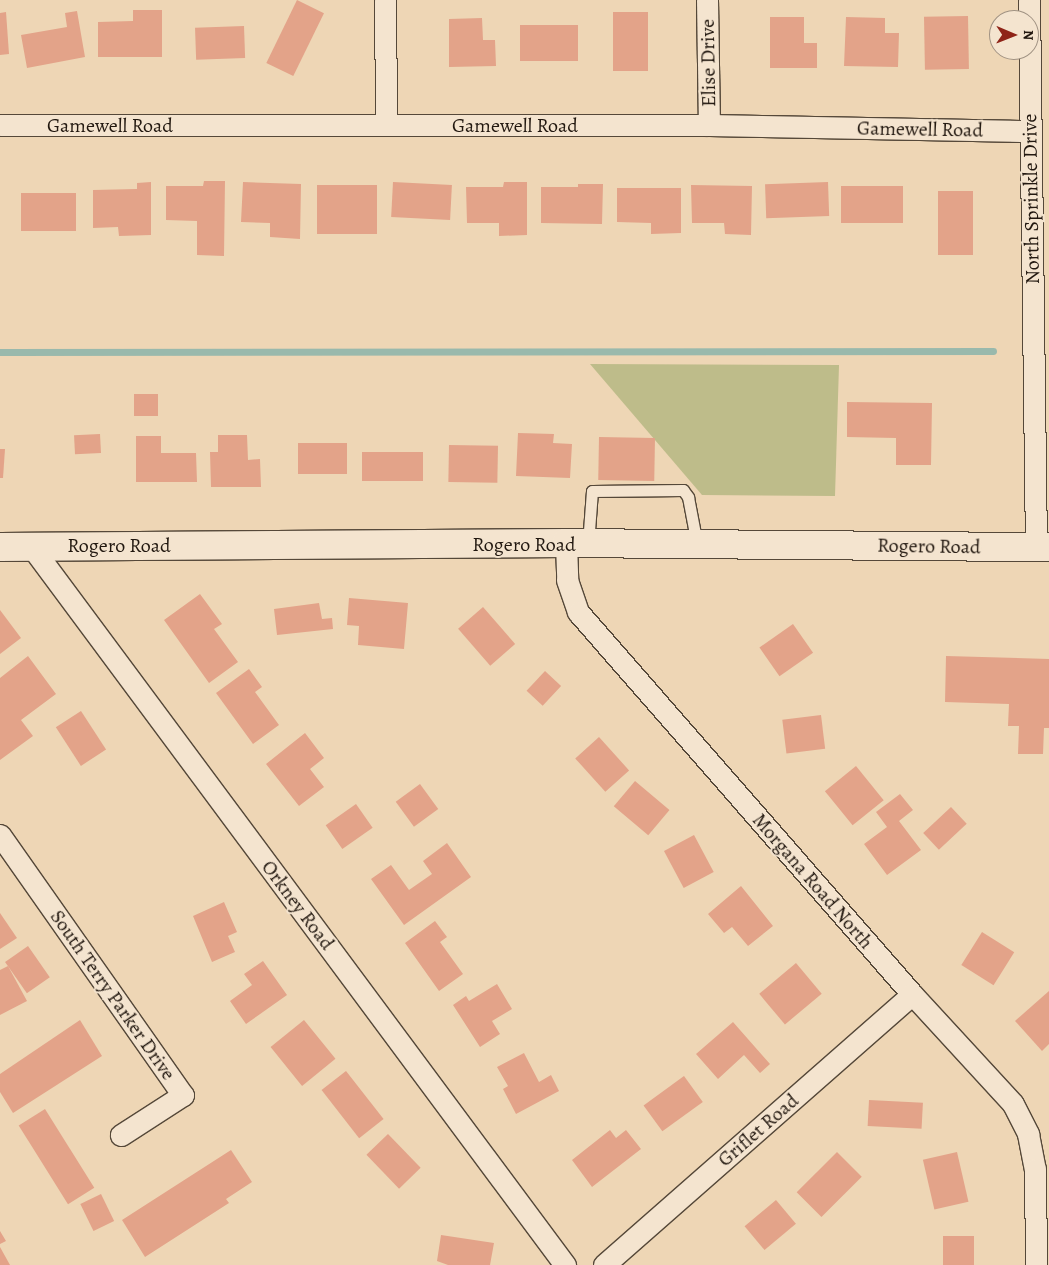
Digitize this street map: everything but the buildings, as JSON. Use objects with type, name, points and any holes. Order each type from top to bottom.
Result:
[{"type":"main road","name":"Rogero Road","points":[[0,547],[696,544],[1042,547]]},
{"type":"street","points":[[385,0],[386,125]]},
{"type":"street","name":"Elise Drive","points":[[707,0],[709,125]]},
{"type":"street","name":"North Sprinkle Drive","points":[[1029,0],[1042,547]]},
{"type":"street","name":"Gamewell Road","points":[[0,124],[709,125],[1031,131]]},
{"type":"street","name":"Morgana Road North","points":[[577,544],[567,580],[578,612],[912,994],[1013,1104],[1028,1134],[1035,1169],[1036,1265]]},
{"type":"street","name":"Orkney Road","points":[[31,546],[565,1265]]},
{"type":"street","name":"South Terry Parker Drive","points":[[0,835],[182,1095],[121,1136]]},
{"type":"street","name":"Griflet Road","points":[[604,1265],[912,994]]},
{"type":"lane","points":[[577,544],[592,491],[684,490],[688,497],[696,544]]},
{"type":"shaded area","points":[[590,364],[839,365],[835,496],[702,495]]},
{"type":"waterway","points":[[0,352],[993,351]]}]
